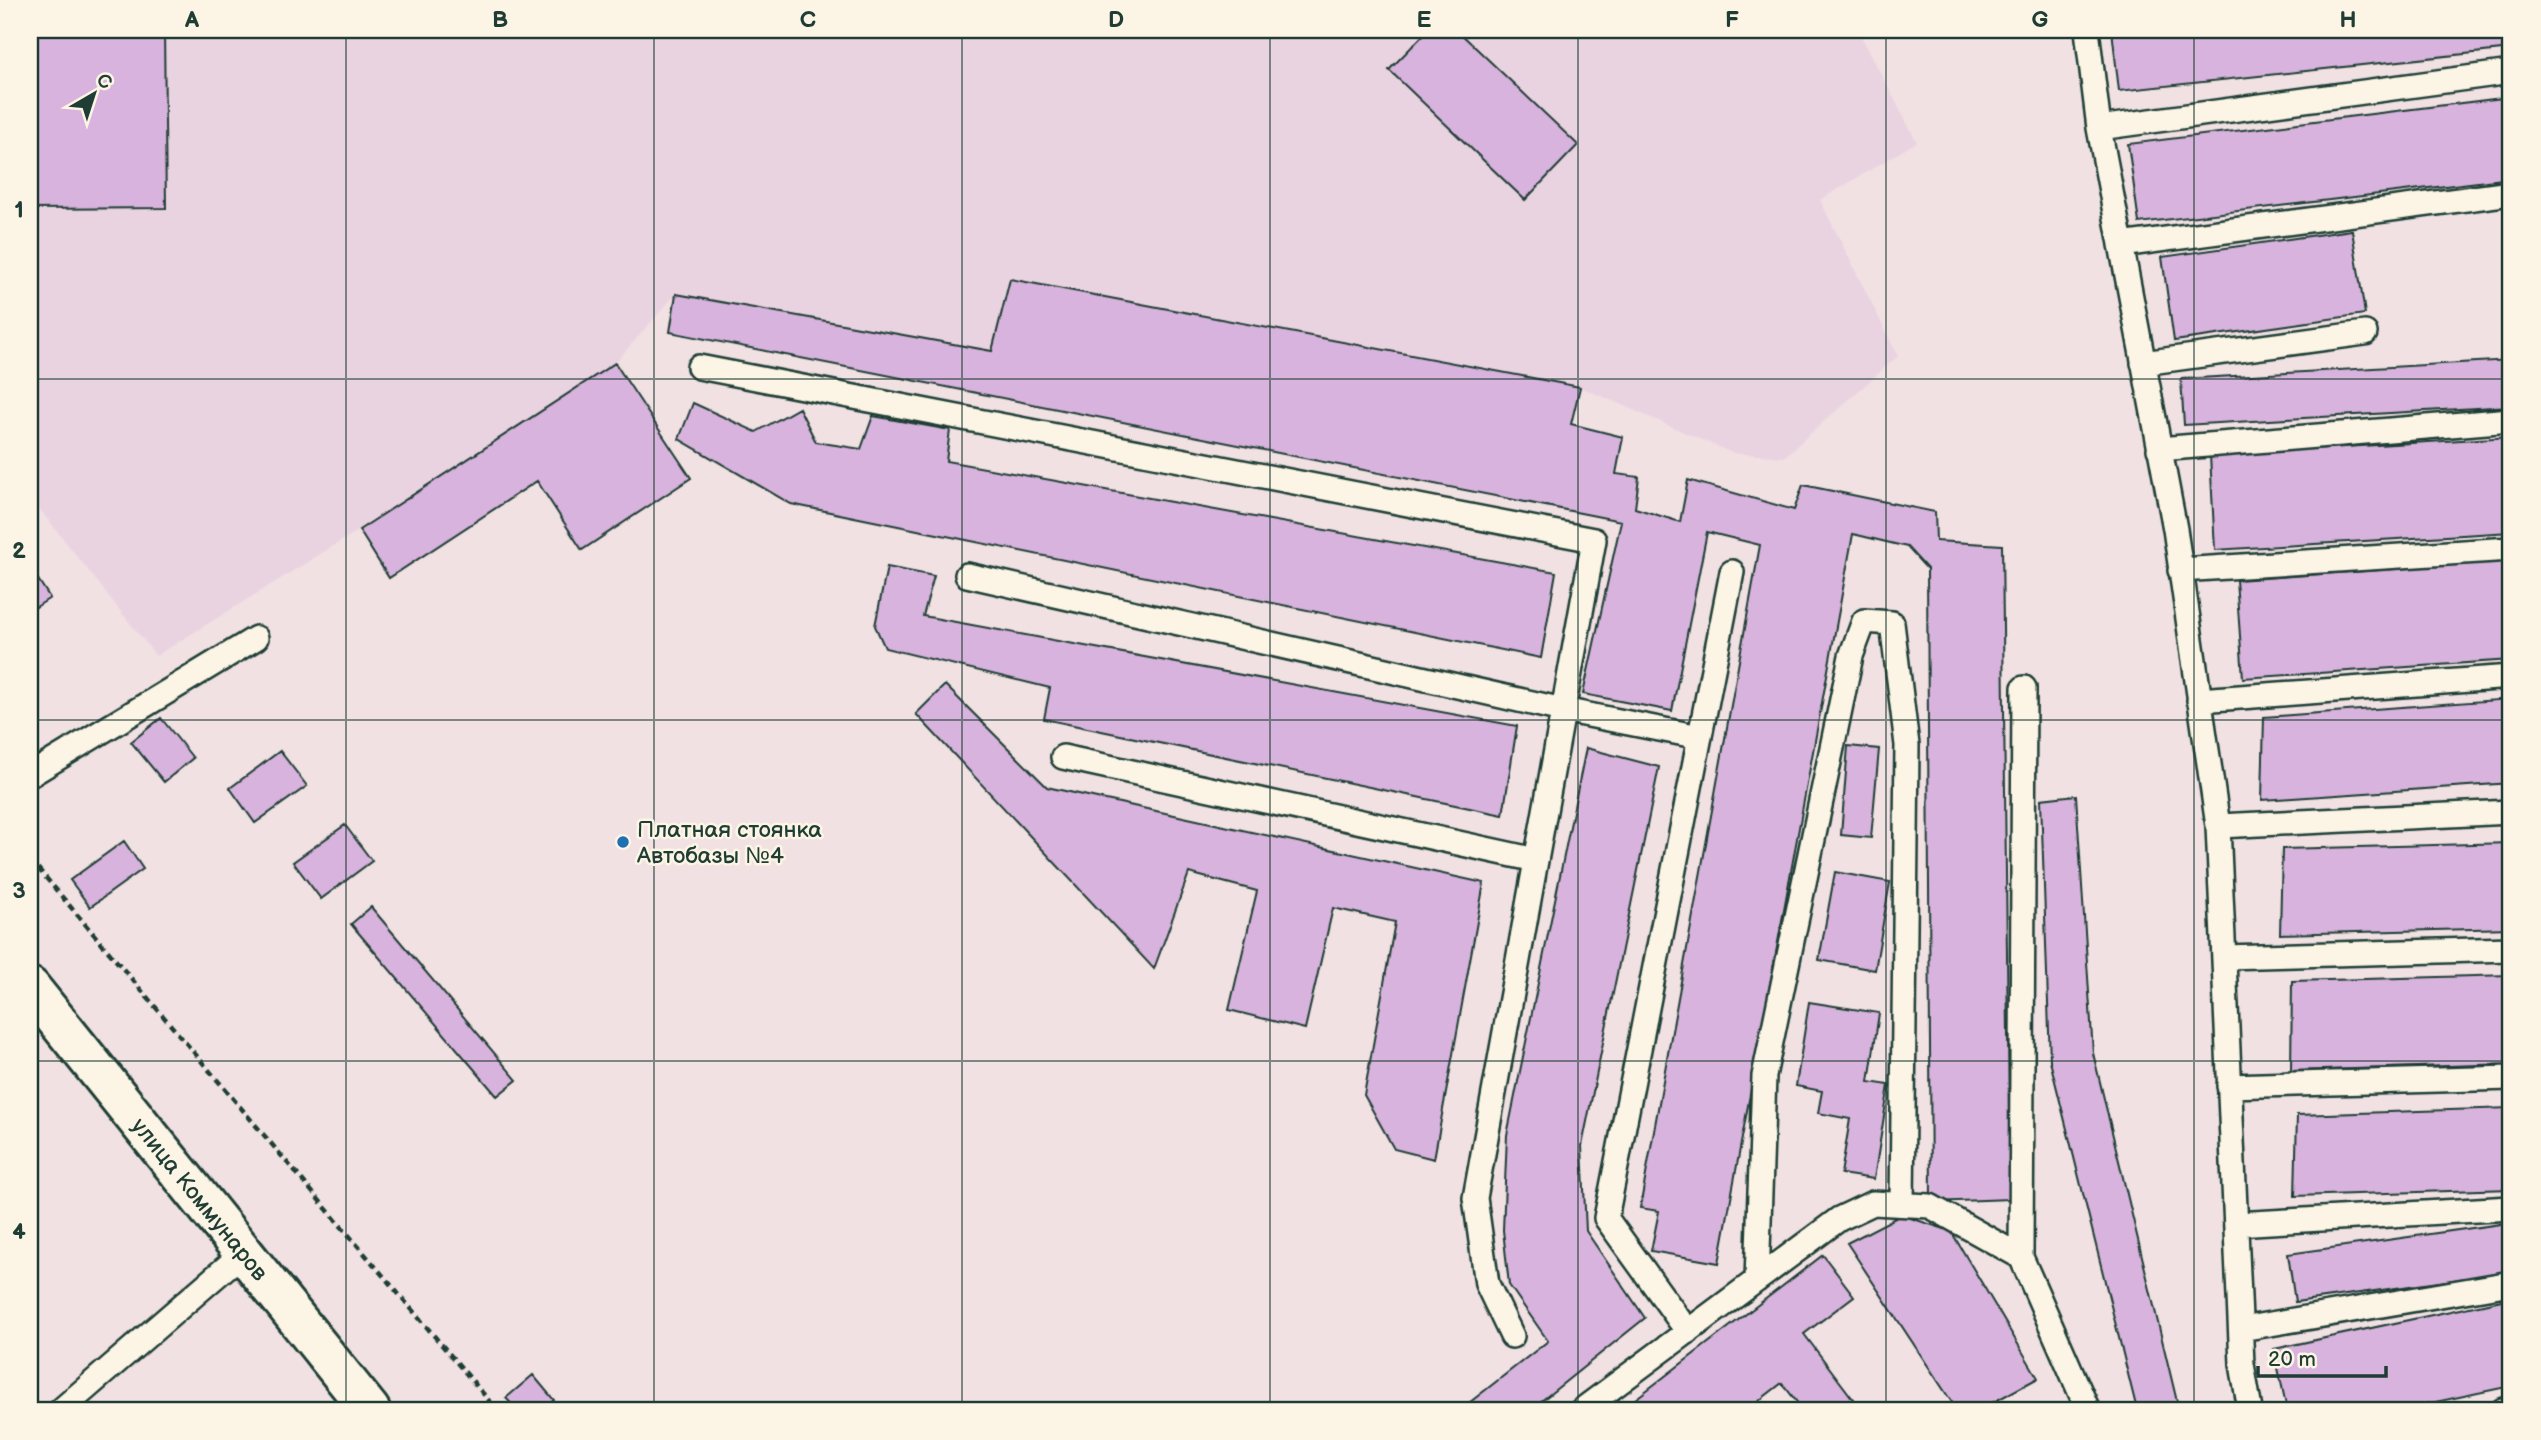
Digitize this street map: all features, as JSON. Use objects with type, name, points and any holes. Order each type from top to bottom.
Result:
[{"type":"main road","name":"улица Коммунаров","points":[[30,988],[370,1410]]},
{"type":"lane","points":[[2087,30],[2099,128],[2180,570],[2218,826],[2242,1364],[2250,1410]]},
{"type":"lane","points":[[2099,128],[2511,72]]},
{"type":"lane","points":[[2121,245],[2511,193]]},
{"type":"lane","points":[[2143,363],[2365,333]]},
{"type":"lane","points":[[699,367],[1594,540],[1475,1198],[1487,1283],[1512,1336]]},
{"type":"lane","points":[[2159,449],[2511,420]]},
{"type":"lane","points":[[2180,570],[2511,550]]},
{"type":"lane","points":[[1688,1332],[1605,1218],[1732,572]]},
{"type":"lane","points":[[967,575],[1563,710],[1700,737]]},
{"type":"lane","points":[[1757,1280],[1764,1076],[1851,656],[1864,621],[1892,623],[1907,745],[1902,1204]]},
{"type":"lane","points":[[30,775],[256,638]]},
{"type":"lane","points":[[2199,699],[2511,677]]},
{"type":"lane","points":[[2024,688],[2021,1257],[2088,1410]]},
{"type":"lane","points":[[1063,757],[1536,860]]},
{"type":"lane","points":[[2218,826],[2511,812]]},
{"type":"lane","points":[[2224,957],[2511,949]]},
{"type":"lane","points":[[2229,1086],[2511,1078]]},
{"type":"lane","points":[[1582,1410],[1839,1219],[1873,1203],[1930,1206],[2021,1257]]},
{"type":"lane","points":[[2236,1224],[2511,1208]]},
{"type":"lane","points":[[61,1410],[244,1252]]},
{"type":"lane","points":[[2241,1329],[2511,1283]]},
{"type":"lane","points":[[2502,1410],[2511,1408]]},
{"type":"path","points":[[30,859],[497,1410]]},
{"type":"shaded area","points":[[30,30],[1858,30],[1917,142],[1820,200],[1898,356],[1784,457],[1732,453],[1580,387],[992,351],[676,294],[615,363],[359,530],[156,656],[30,497]]},
{"type":"building","points":[[30,30],[164,30],[166,208],[30,209]]},
{"type":"building","points":[[1428,30],[1457,30],[1578,145],[1525,200],[1389,70]]},
{"type":"building","points":[[2112,30],[2511,30],[2511,49],[2119,91]]},
{"type":"building","points":[[2511,97],[2511,178],[2139,223],[2128,144]]},
{"type":"building","points":[[2352,230],[2365,314],[2174,341],[2162,257]]},
{"type":"building","points":[[1010,279],[1580,387],[1571,424],[1623,437],[1616,474],[1639,477],[1635,508],[1680,522],[1688,480],[1794,510],[1803,485],[1935,512],[1936,541],[2002,545],[2010,1199],[1931,1202],[1927,569],[1907,547],[1853,534],[1719,1263],[1651,1251],[1659,1211],[1640,1208],[1760,545],[1707,532],[1672,711],[1583,694],[1621,521],[670,332],[676,294],[992,351]]},
{"type":"building","points":[[2511,360],[2511,406],[2184,425],[2181,379]]},
{"type":"building","points":[[615,363],[691,478],[582,550],[537,481],[389,578],[359,530]]},
{"type":"building","points":[[693,403],[756,432],[799,408],[816,442],[861,449],[873,416],[950,430],[946,461],[1556,572],[1541,658],[791,504],[679,439]]},
{"type":"building","points":[[2511,437],[2511,532],[2215,550],[2210,455]]},
{"type":"building","points":[[2511,561],[2511,660],[2243,678],[2236,580]]},
{"type":"building","points":[[30,567],[50,598],[30,611]]},
{"type":"building","points":[[887,567],[934,576],[923,616],[1517,726],[1503,815],[1044,719],[1050,688],[885,648],[875,626]]},
{"type":"building","points":[[945,685],[1047,787],[1484,883],[1434,1159],[1394,1149],[1364,1095],[1395,922],[1333,908],[1305,1029],[1229,1010],[1257,891],[1189,873],[1154,969],[916,714]]},
{"type":"building","points":[[2511,699],[2511,783],[2262,800],[2264,717]]},
{"type":"building","points":[[161,718],[193,758],[164,782],[131,742]]},
{"type":"building","points":[[1848,746],[1879,749],[1871,838],[1841,835]]},
{"type":"building","points":[[1586,748],[1659,767],[1582,1146],[1586,1231],[1645,1318],[1530,1410],[1460,1410],[1548,1341],[1509,1285],[1503,1230],[1507,1135]]},
{"type":"building","points":[[280,751],[307,786],[255,823],[230,788]]},
{"type":"building","points":[[2076,795],[2093,1053],[2179,1410],[2137,1410],[2050,1061],[2041,799]]},
{"type":"building","points":[[345,825],[372,861],[321,899],[293,862]]},
{"type":"building","points":[[124,841],[143,869],[90,907],[70,880]]},
{"type":"building","points":[[2511,843],[2511,928],[2280,934],[2282,849]]},
{"type":"building","points":[[1835,872],[1890,882],[1875,970],[1819,960]]},
{"type":"building","points":[[371,907],[517,1080],[497,1096],[351,924]]},
{"type":"building","points":[[2511,975],[2511,1064],[2291,1071],[2292,981]]},
{"type":"building","points":[[1809,1002],[1879,1013],[1869,1082],[1889,1085],[1874,1179],[1841,1174],[1850,1119],[1818,1113],[1822,1091],[1796,1086]]},
{"type":"building","points":[[2511,1108],[2511,1189],[2295,1196],[2297,1115]]},
{"type":"building","points":[[1901,1215],[1951,1231],[2038,1378],[1979,1410],[1957,1410],[1847,1243]]},
{"type":"building","points":[[2508,1223],[2511,1272],[2295,1302],[2288,1254]]},
{"type":"building","points":[[1823,1255],[1854,1296],[1804,1334],[1853,1399],[1838,1410],[1803,1410],[1782,1383],[1747,1410],[1621,1410]]},
{"type":"building","points":[[2511,1298],[2511,1386],[2398,1410],[2287,1410],[2274,1349]]},
{"type":"building","points":[[533,1375],[554,1400],[542,1410],[517,1410],[506,1398]]},
{"type":"place","name":"Платная стоянка Автобазы №4","points":[[623,842]]}]
